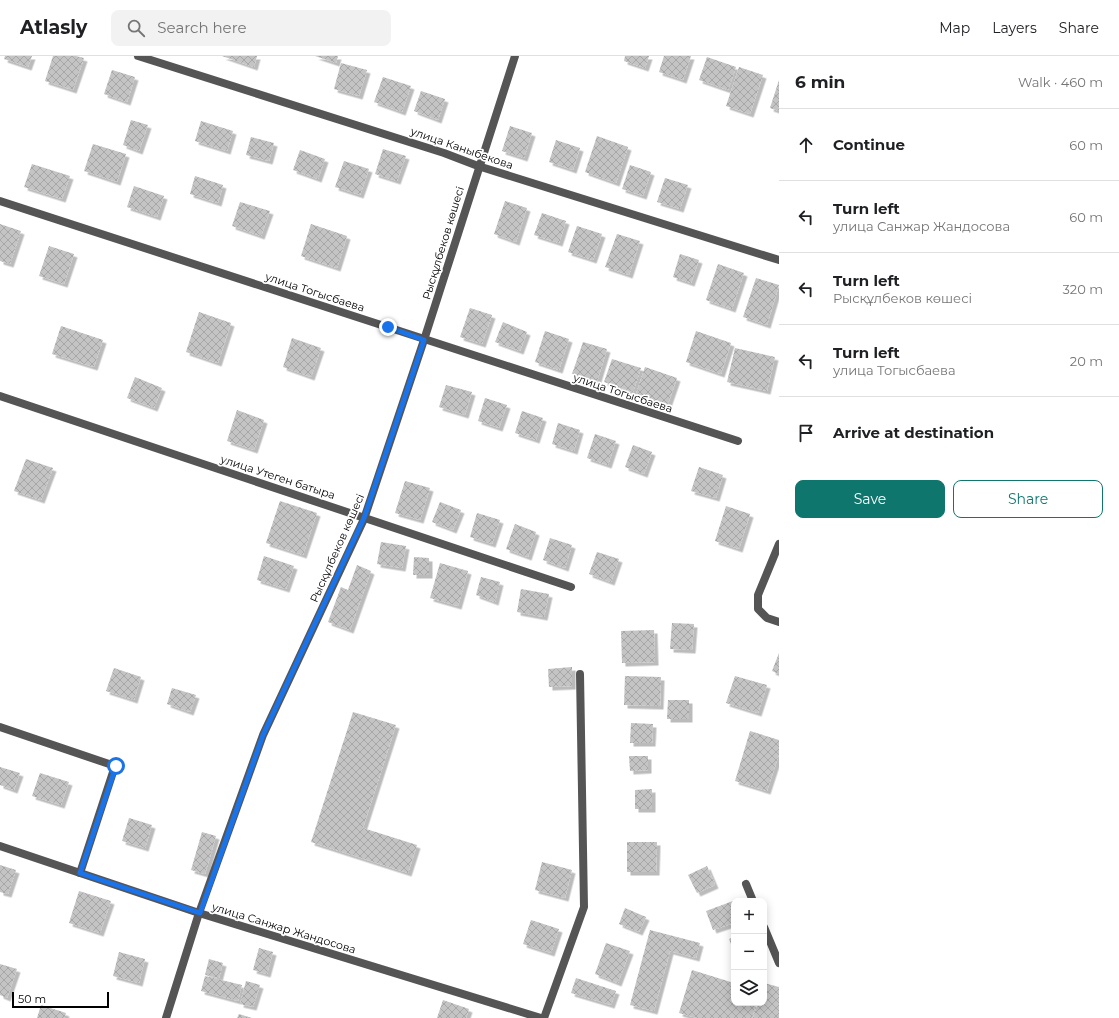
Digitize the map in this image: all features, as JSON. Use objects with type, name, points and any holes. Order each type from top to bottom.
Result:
[{"type":"street","name":"улица Каныбекова","points":[[138,56],[444,153],[478,166],[779,260]]},
{"type":"street","name":"Рысқұлбеков көшесі","points":[[166,1018],[200,913],[263,735],[364,518],[424,340],[478,166],[515,56]]},
{"type":"street","name":"улица Тогысбаева","points":[[0,201],[738,441]]},
{"type":"street","name":"улица Утеген батыра","points":[[0,396],[571,588]]},
{"type":"street","points":[[779,544],[758,595],[758,608],[767,618],[779,622]]},
{"type":"street","points":[[544,1018],[584,907],[580,674]]},
{"type":"street","points":[[0,727],[116,766],[80,873]]},
{"type":"street","name":"улица Санжар Жандосова","points":[[0,846],[200,913],[541,1018]]},
{"type":"street","points":[[746,884],[752,898]]},
{"type":"street","points":[[767,934],[779,963]]},
{"type":"building","points":[[5,56],[32,56],[28,67],[4,59]]},
{"type":"building","points":[[53,56],[76,56],[84,58],[73,90],[45,81]]},
{"type":"building","points":[[222,56],[257,56],[254,67]]},
{"type":"building","points":[[315,56],[338,56],[336,63]]},
{"type":"building","points":[[625,56],[649,56],[645,68],[624,61]]},
{"type":"building","points":[[664,56],[691,56],[683,80],[659,72]]},
{"type":"building","points":[[707,57],[736,67],[728,90],[699,80]]},
{"type":"building","points":[[341,63],[367,70],[359,96],[334,89]]},
{"type":"building","points":[[739,67],[763,75],[750,114],[726,106]]},
{"type":"building","points":[[112,70],[135,77],[127,102],[104,94]]},
{"type":"building","points":[[383,77],[411,86],[402,112],[374,102]]},
{"type":"building","points":[[779,80],[779,111],[770,108]]},
{"type":"building","points":[[421,91],[445,99],[438,120],[414,111]]},
{"type":"building","points":[[131,120],[148,125],[139,151],[123,145]]},
{"type":"building","points":[[201,121],[233,131],[227,151],[195,141]]},
{"type":"building","points":[[510,126],[532,133],[524,158],[502,151]]},
{"type":"building","points":[[597,136],[628,147],[616,183],[585,172]]},
{"type":"building","points":[[251,137],[274,143],[269,161],[246,155]]},
{"type":"building","points":[[556,140],[580,148],[573,170],[549,162]]},
{"type":"building","points":[[93,144],[126,154],[117,182],[84,171]]},
{"type":"building","points":[[383,149],[406,156],[397,181],[375,174]]},
{"type":"building","points":[[300,150],[325,159],[318,179],[293,170]]},
{"type":"building","points":[[344,161],[369,169],[360,195],[335,187]]},
{"type":"building","points":[[32,164],[70,176],[62,199],[24,187]]},
{"type":"building","points":[[630,165],[651,172],[643,196],[622,189]]},
{"type":"building","points":[[195,176],[223,185],[218,203],[190,194]]},
{"type":"building","points":[[665,178],[688,185],[680,209],[657,202]]},
{"type":"building","points":[[134,186],[164,196],[157,217],[127,207]]},
{"type":"building","points":[[505,201],[527,208],[516,242],[494,234]]},
{"type":"building","points":[[240,202],[270,211],[261,236],[232,226]]},
{"type":"building","points":[[542,213],[566,221],[559,243],[534,235]]},
{"type":"building","points":[[0,224],[21,231],[10,264],[0,261]]},
{"type":"building","points":[[311,224],[347,236],[337,268],[301,256]]},
{"type":"building","points":[[577,226],[602,234],[593,260],[568,252]]},
{"type":"building","points":[[617,234],[640,241],[629,275],[605,267]]},
{"type":"building","points":[[49,246],[74,254],[64,284],[39,276]]},
{"type":"building","points":[[680,254],[699,260],[691,283],[673,277]]},
{"type":"building","points":[[718,264],[744,273],[732,309],[706,300]]},
{"type":"building","points":[[756,278],[779,285],[767,325],[743,317]]},
{"type":"building","points":[[470,308],[492,315],[482,344],[460,337]]},
{"type":"building","points":[[199,312],[231,323],[218,363],[186,352]]},
{"type":"building","points":[[503,322],[527,332],[520,351],[495,342]]},
{"type":"building","points":[[61,326],[103,340],[94,367],[52,354]]},
{"type":"building","points":[[545,331],[569,339],[559,370],[535,362]]},
{"type":"building","points":[[696,331],[731,343],[721,374],[686,362]]},
{"type":"building","points":[[292,338],[321,348],[311,377],[283,367]]},
{"type":"building","points":[[583,342],[607,349],[597,382],[572,374]]},
{"type":"building","points":[[735,348],[775,357],[767,391],[727,382]]},
{"type":"building","points":[[612,359],[641,368],[633,392],[604,382]]},
{"type":"building","points":[[645,367],[677,378],[668,404],[636,394]]},
{"type":"building","points":[[135,377],[162,388],[154,408],[127,398]]},
{"type":"building","points":[[446,385],[472,392],[465,415],[439,407]]},
{"type":"building","points":[[485,398],[507,405],[499,428],[478,421]]},
{"type":"building","points":[[237,410],[264,420],[254,450],[227,441]]},
{"type":"building","points":[[522,411],[543,418],[536,440],[515,433]]},
{"type":"building","points":[[558,423],[580,430],[574,451],[552,444]]},
{"type":"building","points":[[595,434],[616,441],[608,465],[587,458]]},
{"type":"building","points":[[633,445],[652,452],[644,474],[625,467]]},
{"type":"building","points":[[26,459],[53,468],[41,500],[14,491]]},
{"type":"building","points":[[699,467],[723,475],[716,498],[691,491]]},
{"type":"building","points":[[405,481],[430,488],[420,520],[395,513]]},
{"type":"building","points":[[280,501],[317,513],[303,555],[266,543]]},
{"type":"building","points":[[440,502],[461,510],[453,530],[432,522]]},
{"type":"building","points":[[726,506],[750,514],[739,549],[715,541]]},
{"type":"building","points":[[477,513],[500,520],[492,544],[470,537]]},
{"type":"building","points":[[515,524],[536,532],[528,557],[506,549]]},
{"type":"building","points":[[550,538],[572,545],[565,568],[543,560]]},
{"type":"building","points":[[381,542],[406,546],[402,568],[377,564]]},
{"type":"building","points":[[597,552],[619,559],[611,582],[589,574]]},
{"type":"building","points":[[264,556],[294,566],[286,589],[257,580]]},
{"type":"building","points":[[414,557],[429,558],[429,575],[413,575]]},
{"type":"building","points":[[440,563],[468,571],[458,606],[430,598]]},
{"type":"building","points":[[357,565],[371,571],[350,630],[328,622],[341,587],[348,590]]},
{"type":"building","points":[[481,577],[500,582],[495,602],[476,595]]},
{"type":"building","points":[[521,589],[549,594],[544,617],[517,612]]},
{"type":"building","points":[[672,623],[694,624],[692,650],[670,649]]},
{"type":"building","points":[[654,630],[655,662],[622,663],[621,631]]},
{"type":"building","points":[[779,653],[779,674],[772,671]]},
{"type":"building","points":[[572,667],[572,686],[549,687],[548,669]]},
{"type":"building","points":[[114,668],[141,677],[134,700],[106,691]]},
{"type":"building","points":[[625,676],[661,677],[660,706],[624,705]]},
{"type":"building","points":[[735,676],[767,685],[758,713],[726,703]]},
{"type":"building","points":[[172,688],[196,695],[190,712],[167,704]]},
{"type":"building","points":[[668,700],[689,700],[689,719],[667,719]]},
{"type":"building","points":[[353,712],[396,725],[363,828],[417,845],[408,873],[311,842]]},
{"type":"building","points":[[631,723],[653,724],[652,743],[630,743]]},
{"type":"building","points":[[750,731],[779,740],[779,754],[767,791],[735,781]]},
{"type":"building","points":[[629,756],[648,756],[648,770],[630,771]]},
{"type":"building","points":[[0,767],[20,773],[14,790],[0,785]]},
{"type":"building","points":[[40,773],[69,782],[61,805],[32,796]]},
{"type":"building","points":[[652,789],[652,809],[635,809],[635,790]]},
{"type":"building","points":[[129,818],[152,825],[145,848],[122,841]]},
{"type":"building","points":[[202,832],[216,836],[205,874],[191,870]]},
{"type":"building","points":[[627,842],[657,842],[656,872],[627,872]]},
{"type":"building","points":[[542,862],[572,870],[565,898],[535,890]]},
{"type":"building","points":[[0,865],[16,870],[8,894],[0,892]]},
{"type":"building","points":[[707,866],[715,885],[697,893],[688,875]]},
{"type":"building","points":[[79,891],[111,901],[100,933],[69,923]]},
{"type":"building","points":[[731,902],[731,924],[713,930],[706,911]]},
{"type":"building","points":[[625,908],[646,917],[639,932],[619,924]]},
{"type":"building","points":[[531,920],[559,929],[551,953],[523,944]]},
{"type":"building","points":[[650,930],[700,943],[696,958],[670,951],[654,1011],[630,1005]]},
{"type":"building","points":[[606,943],[630,951],[618,983],[595,974]]},
{"type":"building","points":[[259,948],[273,952],[267,974],[253,970]]},
{"type":"building","points":[[119,952],[145,959],[139,983],[113,976]]},
{"type":"building","points":[[209,959],[223,963],[219,978],[205,975]]},
{"type":"building","points":[[0,964],[17,969],[7,998],[0,995]]},
{"type":"building","points":[[692,970],[731,982],[731,1006],[755,1006],[752,1018],[697,1018],[679,1013]]},
{"type":"building","points":[[205,976],[242,985],[238,1001],[201,991]]},
{"type":"building","points":[[576,978],[616,991],[611,1005],[571,993]]},
{"type":"building","points":[[246,981],[260,985],[253,1007],[240,1004]]},
{"type":"building","points":[[767,984],[779,987],[779,1018],[753,1018],[757,1006],[767,1006]]},
{"type":"building","points":[[443,1000],[469,1009],[466,1018],[437,1018]]},
{"type":"building","points":[[41,1005],[66,1013],[64,1018],[37,1018]]},
{"type":"building","points":[[239,1014],[252,1018],[237,1018]]},
{"type":"route","points":[[116,766],[80,873],[200,913],[263,735],[364,518],[424,340],[388,327]]}]
